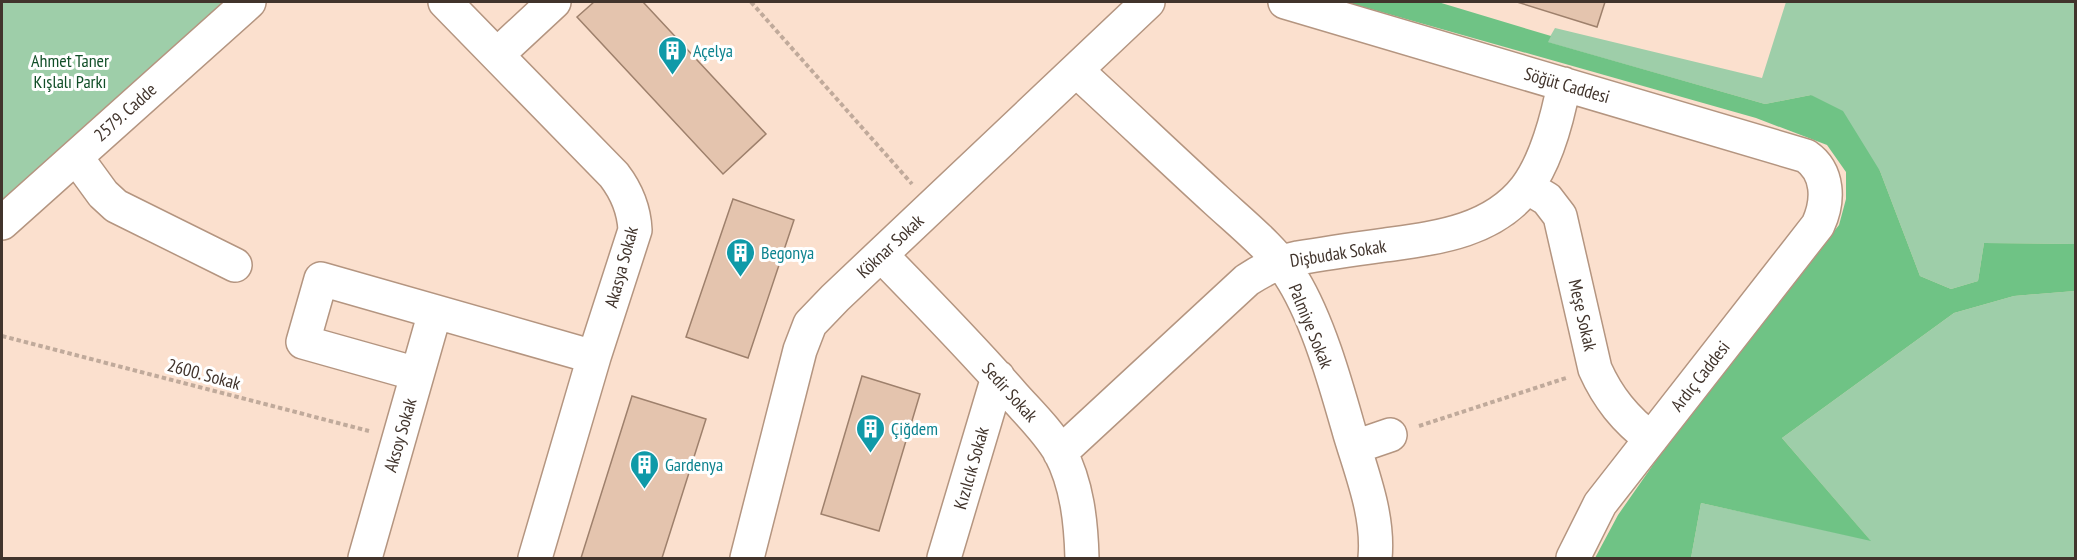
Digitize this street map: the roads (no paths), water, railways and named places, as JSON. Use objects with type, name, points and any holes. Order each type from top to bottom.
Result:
[{"type":"street","name":"2579. Cadde","points":[[2,223],[249,2]]},
{"type":"street","name":"Akasya Sokak","points":[[446,2],[614,175],[622,185],[633,209],[635,230],[594,357],[535,558]]},
{"type":"street","points":[[498,54],[554,2]]},
{"type":"street","name":"Köknar Sokak","points":[[747,558],[806,332],[815,317],[1148,2]]},
{"type":"street","name":"Söğüt Caddesi","points":[[1284,2],[1806,156],[1820,171],[1826,194]]},
{"type":"street","name":"Palmiye Sokak","points":[[1077,71],[1243,225],[1292,277],[1310,314],[1354,447],[1373,518],[1376,534],[1375,558]]},
{"type":"street","name":"Dişbudak Sokak","points":[[1060,453],[1247,280],[1263,269],[1279,262],[1298,258],[1430,238],[1466,229],[1499,212],[1527,187],[1551,134],[1564,84]]},
{"type":"street","points":[[76,157],[103,194],[116,206],[235,265]]},
{"type":"street","name":"Meşe Sokak","points":[[1527,187],[1547,199],[1560,216],[1595,369],[1615,406],[1651,439]]},
{"type":"street","name":"Ardıç Caddesi","points":[[1573,558],[1600,504],[1818,225],[1824,209],[1826,194]]},
{"type":"street","name":"Sedir Sokak","points":[[881,255],[998,377],[1052,439],[1073,485],[1078,505],[1082,558]]},
{"type":"street","points":[[417,374],[303,342],[321,279],[594,357]]},
{"type":"street","name":"Aksoy Sokak","points":[[365,558],[435,312]]},
{"type":"street","name":"Kızılcık Sokak","points":[[944,558],[998,377]]},
{"type":"street","points":[[1354,447],[1390,435]]},
{"type":"place","name":"Açelya","points":[[672,76]]},
{"type":"place","name":"Begonya","points":[[740,278]]},
{"type":"place","name":"Çiğdem","points":[[870,454]]},
{"type":"place","name":"Gardenya","points":[[644,490]]},
{"type":"park label","name":"Ahmet Taner Kışlalı Parkı","points":[[70,70]]}]
